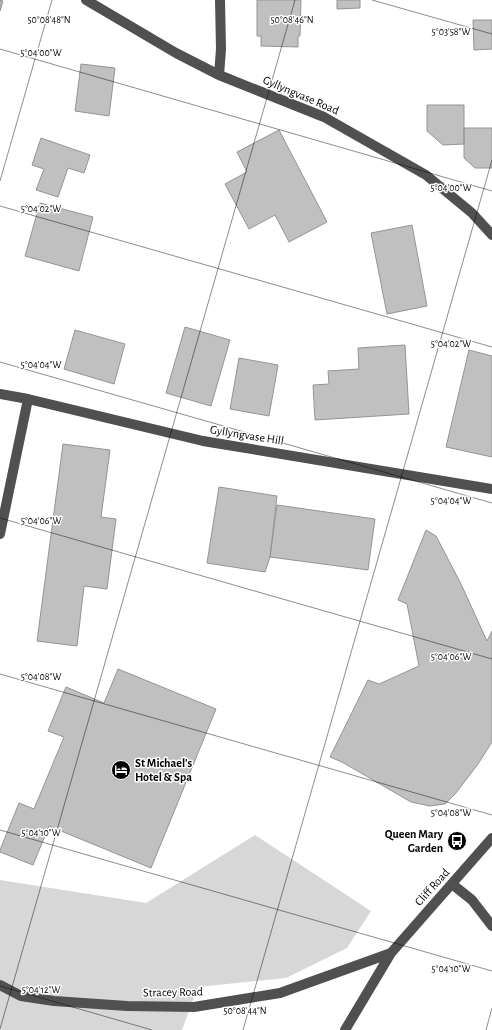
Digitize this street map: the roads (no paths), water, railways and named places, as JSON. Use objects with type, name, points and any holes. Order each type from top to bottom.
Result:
[{"type":"street","name":"Gyllyngvase Road","points":[[86,0],[176,53],[219,75],[324,117],[426,175],[472,213],[492,235]]},
{"type":"street","points":[[219,75],[221,49],[220,0]]},
{"type":"street","name":"Gyllyngvase Hill","points":[[0,394],[203,441],[492,489]]},
{"type":"street","points":[[0,534],[28,400]]},
{"type":"street","name":"Cliff Road","points":[[346,1030],[391,952],[492,838]]},
{"type":"street","points":[[452,884],[472,900],[492,926]]},
{"type":"street","name":"Stracey Road","points":[[0,985],[21,996],[54,1001],[127,1006],[194,1007],[280,993],[391,952]]},
{"type":"place","name":"St Michael's Hotel & Spa","points":[[121,770]]},
{"type":"place","name":"Queen Mary Garden","points":[[457,841]]}]
